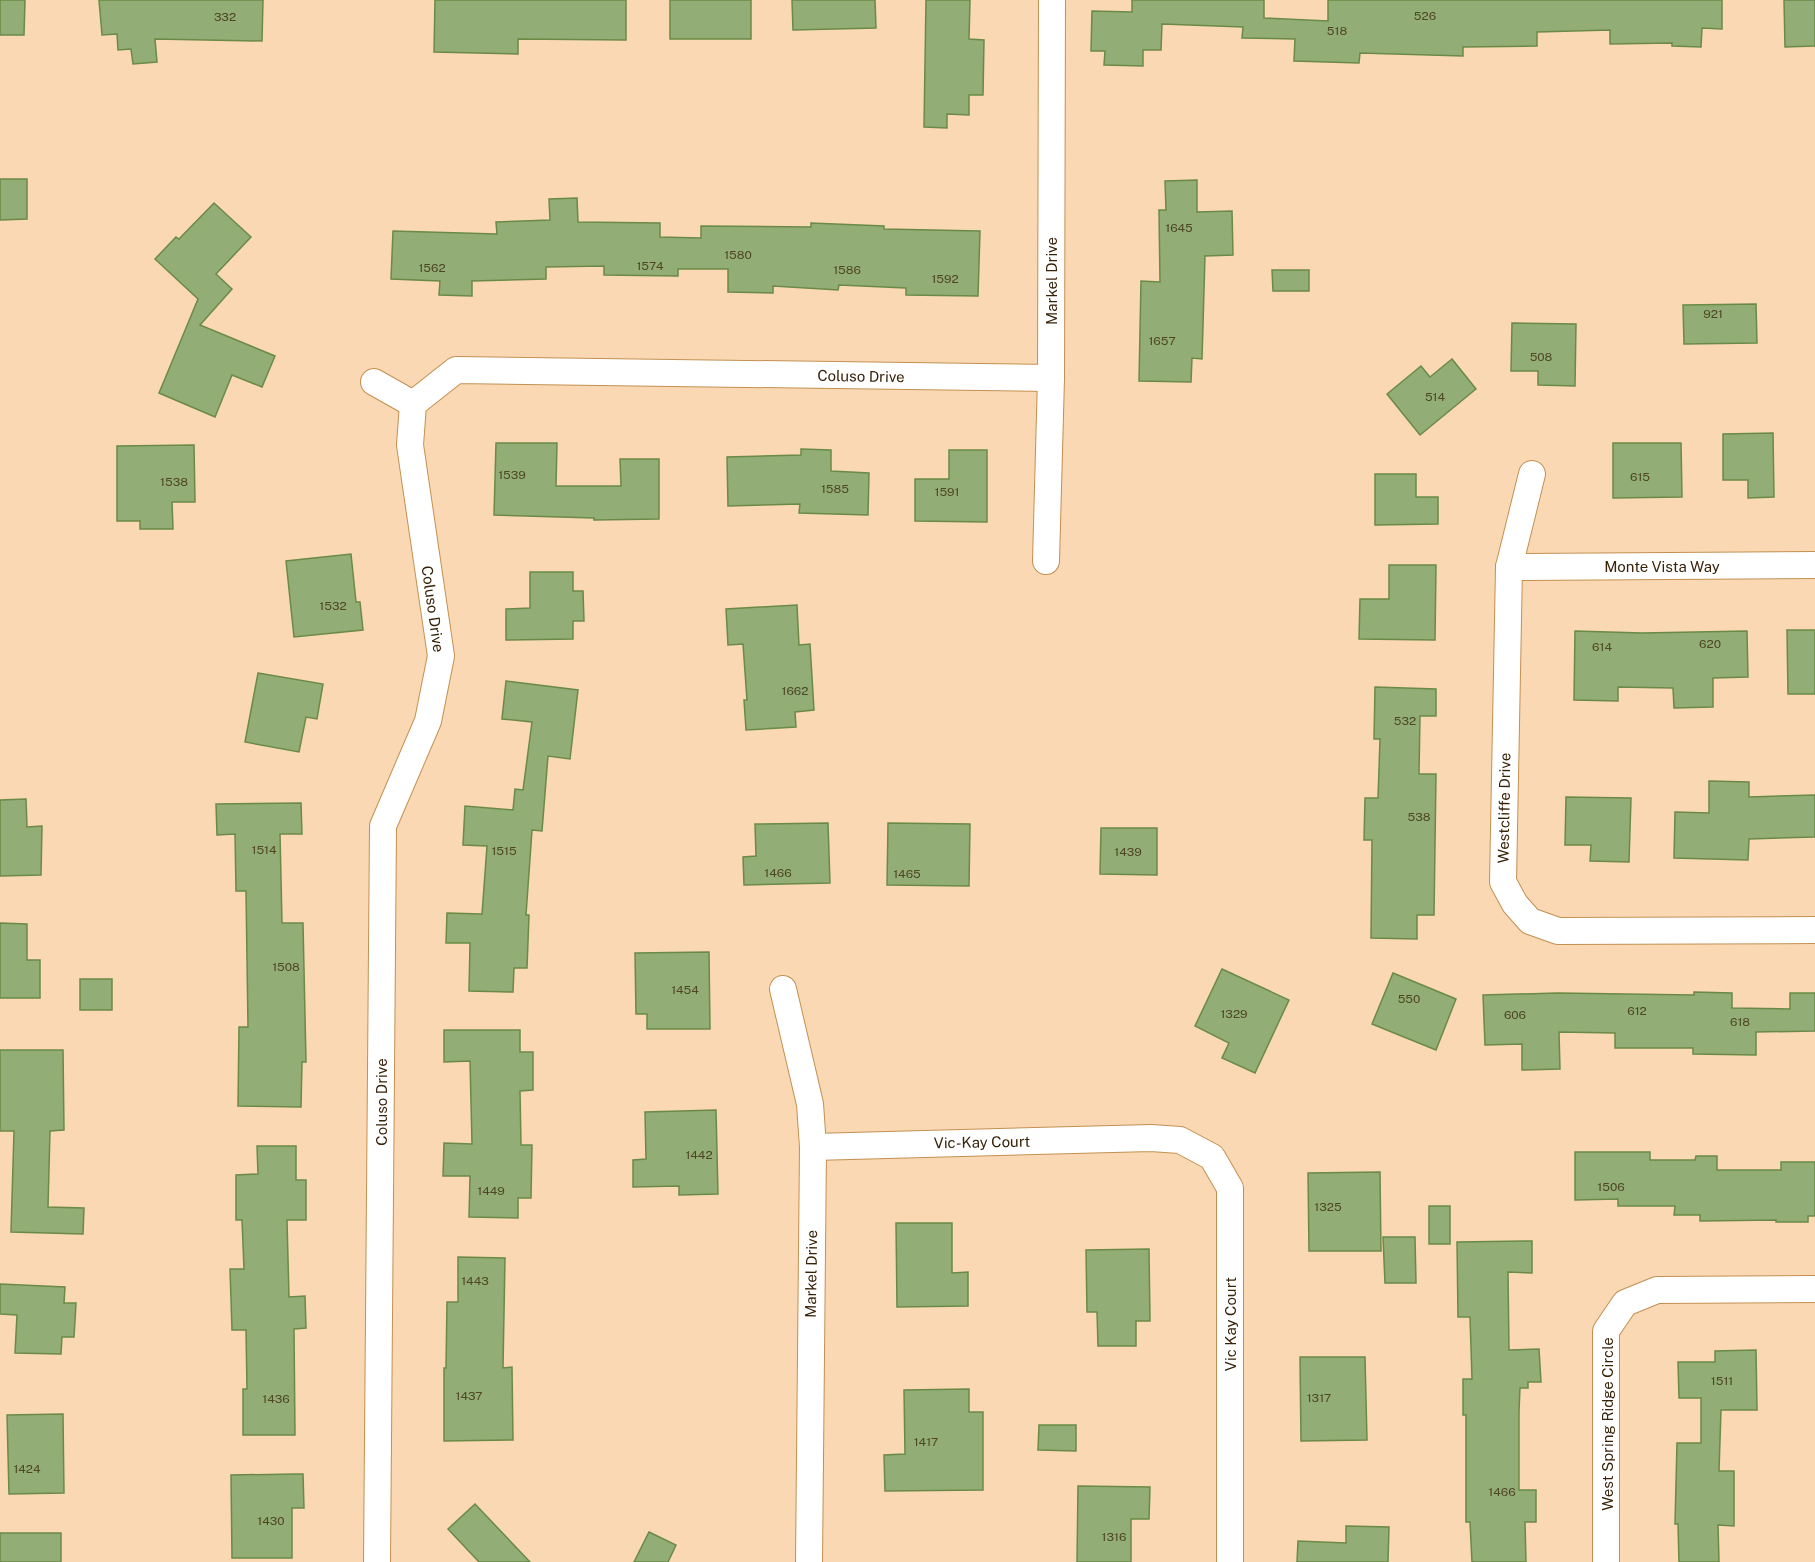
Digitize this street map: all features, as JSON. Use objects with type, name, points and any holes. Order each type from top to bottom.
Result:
[{"type":"street","name":"Markel Drive","points":[[1046,561],[1051,378],[1052,0]]},
{"type":"street","name":"Coluso Drive","points":[[378,1562],[383,826],[428,721],[441,656],[410,445],[413,404],[456,370],[1051,378]]},
{"type":"street","points":[[374,382],[413,404]]},
{"type":"street","name":"Westcliffe Drive","points":[[1532,474],[1509,567],[1503,882],[1515,904],[1530,921],[1558,931],[1815,930]]},
{"type":"street","name":"Monte Vista Way","points":[[1509,567],[1815,565]]},
{"type":"street","name":"Markel Drive","points":[[783,989],[810,1104],[813,1147],[809,1562]]},
{"type":"street","name":"Vic-Kay Court","points":[[813,1147],[1151,1138]]},
{"type":"street","name":"Vic Kay Court","points":[[1151,1138],[1180,1140],[1212,1157],[1230,1188],[1230,1562]]},
{"type":"street","name":"West Spring Ridge Circle","points":[[1606,1562],[1606,1331],[1625,1303],[1657,1290],[1815,1289]]},
{"type":"building","points":[[0,0],[25,0],[24,35],[0,35]]},
{"type":"building","points":[[99,0],[263,0],[262,41],[155,39],[157,62],[133,64],[131,49],[118,50],[117,34],[102,35]]},
{"type":"building","points":[[435,0],[626,0],[626,40],[518,39],[518,54],[434,52]]},
{"type":"building","points":[[670,0],[751,0],[751,39],[670,39]]},
{"type":"building","points":[[792,0],[875,0],[876,28],[793,30]]},
{"type":"building","points":[[926,0],[970,0],[969,39],[984,40],[983,95],[969,95],[969,115],[947,114],[947,128],[924,127]]},
{"type":"building","points":[[1132,0],[1264,0],[1264,18],[1328,21],[1328,0],[1722,0],[1722,29],[1702,28],[1701,47],[1672,46],[1672,43],[1610,44],[1610,30],[1537,32],[1537,46],[1463,47],[1463,56],[1360,53],[1359,63],[1294,61],[1295,39],[1242,38],[1243,27],[1162,24],[1161,50],[1143,50],[1143,66],[1104,65],[1105,51],[1091,51],[1092,11],[1132,12]]},
{"type":"building","points":[[1784,0],[1815,0],[1815,46],[1785,47]]},
{"type":"building","points":[[0,179],[27,179],[27,219],[0,220]]},
{"type":"building","points":[[1197,180],[1197,212],[1232,211],[1233,255],[1205,256],[1202,359],[1192,358],[1191,382],[1139,381],[1141,281],[1160,282],[1159,210],[1166,210],[1165,181]]},
{"type":"building","points":[[577,198],[578,222],[660,223],[660,237],[701,238],[701,226],[811,227],[811,223],[884,226],[884,229],[980,231],[978,296],[906,295],[906,288],[839,285],[838,290],[773,286],[773,293],[728,292],[728,269],[678,269],[678,276],[604,275],[604,266],[546,267],[546,279],[472,281],[472,296],[439,295],[440,281],[391,279],[393,231],[497,234],[496,222],[550,220],[549,199]]},
{"type":"building","points":[[214,203],[251,237],[216,274],[232,289],[200,325],[275,356],[262,387],[232,375],[215,417],[159,393],[198,299],[155,259],[176,237],[179,239]]},
{"type":"building","points":[[1272,270],[1309,270],[1309,291],[1273,291]]},
{"type":"building","points":[[1756,304],[1757,343],[1684,344],[1683,305]]},
{"type":"building","points":[[1512,323],[1576,324],[1575,386],[1538,385],[1538,371],[1511,371]]},
{"type":"building","points":[[1452,359],[1476,389],[1420,435],[1387,394],[1421,366],[1430,377]]},
{"type":"building","points":[[1773,433],[1774,497],[1748,498],[1748,480],[1723,480],[1723,434]]},
{"type":"building","points":[[496,443],[557,443],[556,486],[621,486],[620,459],[659,459],[659,519],[594,520],[594,518],[494,515]]},
{"type":"building","points":[[1613,443],[1681,443],[1682,497],[1613,498]]},
{"type":"building","points":[[194,445],[195,502],[172,502],[173,529],[140,529],[140,521],[117,521],[117,446]]},
{"type":"building","points":[[801,449],[831,450],[831,471],[869,473],[868,515],[799,513],[800,504],[728,506],[727,457],[801,455]]},
{"type":"building","points":[[949,450],[987,450],[987,522],[915,521],[915,479],[949,479]]},
{"type":"building","points":[[1375,474],[1416,474],[1416,497],[1438,497],[1438,524],[1375,525]]},
{"type":"building","points":[[351,554],[356,602],[360,602],[363,630],[294,637],[286,561]]},
{"type":"building","points":[[1389,565],[1436,565],[1435,640],[1359,639],[1360,599],[1389,599]]},
{"type":"building","points":[[530,572],[573,572],[573,591],[583,591],[584,621],[573,621],[573,639],[506,640],[506,609],[530,608]]},
{"type":"building","points":[[797,605],[799,645],[810,644],[814,710],[795,712],[796,727],[746,730],[744,700],[747,700],[743,644],[728,645],[726,609]]},
{"type":"building","points":[[1787,630],[1815,630],[1815,694],[1788,694]]},
{"type":"building","points":[[1575,631],[1642,633],[1747,631],[1748,677],[1713,678],[1713,707],[1674,708],[1673,688],[1618,687],[1618,701],[1574,700]]},
{"type":"building","points":[[258,673],[323,684],[317,719],[306,717],[299,752],[245,742]]},
{"type":"building","points":[[506,681],[578,690],[570,759],[548,756],[542,831],[532,830],[526,915],[529,915],[527,968],[514,968],[513,992],[469,991],[470,943],[446,943],[447,913],[482,914],[487,846],[463,845],[465,806],[513,810],[515,789],[523,790],[532,722],[502,719]]},
{"type":"building","points":[[1375,687],[1436,689],[1436,716],[1420,716],[1419,774],[1436,774],[1434,915],[1417,915],[1417,939],[1371,938],[1372,840],[1364,840],[1365,798],[1378,798],[1380,739],[1374,739]]},
{"type":"building","points":[[1709,781],[1749,782],[1749,797],[1815,795],[1815,837],[1749,839],[1748,860],[1674,858],[1675,812],[1709,813]]},
{"type":"building","points":[[1566,797],[1631,798],[1629,862],[1590,861],[1591,845],[1565,845]]},
{"type":"building","points":[[26,799],[27,827],[42,826],[41,875],[0,876],[0,800]]},
{"type":"building","points":[[301,803],[302,834],[280,834],[282,923],[303,923],[306,1062],[302,1062],[301,1107],[238,1106],[239,1027],[248,1027],[246,891],[236,891],[235,834],[217,835],[216,804]]},
{"type":"building","points":[[828,823],[830,883],[744,885],[743,857],[756,856],[755,824]]},
{"type":"building","points":[[888,823],[970,824],[969,886],[887,885]]},
{"type":"building","points":[[1101,828],[1157,828],[1157,875],[1100,874]]},
{"type":"building","points":[[0,923],[27,924],[27,960],[40,960],[40,998],[0,998]]},
{"type":"building","points":[[709,952],[710,1029],[647,1029],[647,1014],[636,1014],[635,953]]},
{"type":"building","points":[[1222,969],[1289,1000],[1255,1073],[1222,1058],[1229,1043],[1195,1026]]},
{"type":"building","points":[[1393,973],[1456,999],[1436,1050],[1372,1024]]},
{"type":"building","points":[[80,979],[112,979],[112,1010],[80,1010]]},
{"type":"building","points":[[1694,992],[1732,993],[1732,1008],[1790,1009],[1790,993],[1815,993],[1815,1031],[1756,1032],[1756,1055],[1693,1054],[1693,1048],[1615,1048],[1615,1033],[1559,1032],[1560,1069],[1522,1070],[1522,1044],[1485,1045],[1483,995],[1558,993],[1694,995]]},
{"type":"building","points":[[444,1030],[520,1030],[520,1052],[533,1052],[533,1090],[520,1091],[521,1145],[532,1145],[531,1198],[518,1198],[518,1218],[469,1217],[470,1176],[443,1176],[444,1143],[472,1144],[470,1061],[444,1062]]},
{"type":"building","points":[[0,1050],[63,1050],[64,1130],[50,1131],[48,1207],[84,1208],[83,1234],[11,1232],[14,1131],[0,1131]]},
{"type":"building","points":[[716,1110],[718,1194],[679,1195],[679,1186],[633,1187],[633,1160],[646,1159],[645,1112]]},
{"type":"building","points":[[257,1146],[296,1146],[296,1180],[306,1180],[306,1220],[287,1220],[289,1297],[305,1296],[306,1328],[294,1329],[295,1435],[243,1435],[243,1389],[247,1389],[246,1330],[232,1330],[230,1269],[244,1269],[242,1220],[236,1220],[236,1175],[258,1174]]},
{"type":"building","points":[[1575,1152],[1650,1152],[1650,1160],[1695,1160],[1696,1156],[1717,1156],[1717,1170],[1781,1170],[1781,1162],[1815,1162],[1815,1216],[1808,1216],[1808,1222],[1700,1221],[1700,1215],[1674,1215],[1675,1206],[1618,1206],[1618,1199],[1575,1200]]},
{"type":"building","points":[[1380,1172],[1381,1251],[1309,1251],[1308,1173]]},
{"type":"building","points":[[1429,1206],[1450,1206],[1450,1244],[1429,1244]]},
{"type":"building","points":[[896,1223],[952,1223],[952,1273],[968,1272],[968,1306],[897,1307]]},
{"type":"building","points":[[1383,1237],[1415,1237],[1416,1283],[1385,1283]]},
{"type":"building","points":[[1532,1241],[1532,1273],[1508,1272],[1509,1350],[1539,1349],[1541,1382],[1528,1382],[1528,1388],[1520,1388],[1519,1411],[1519,1490],[1536,1490],[1536,1522],[1525,1522],[1526,1562],[1472,1562],[1470,1522],[1466,1522],[1466,1415],[1463,1415],[1463,1379],[1472,1379],[1470,1317],[1458,1317],[1457,1242]]},
{"type":"building","points":[[1149,1249],[1150,1321],[1136,1321],[1136,1346],[1098,1346],[1097,1312],[1087,1312],[1086,1250]]},
{"type":"building","points":[[458,1257],[505,1258],[503,1368],[512,1367],[513,1440],[444,1441],[447,1302],[458,1302]]},
{"type":"building","points":[[0,1284],[65,1287],[64,1303],[76,1303],[74,1337],[62,1337],[61,1354],[15,1353],[17,1315],[0,1314]]},
{"type":"building","points":[[1756,1350],[1757,1410],[1721,1410],[1719,1471],[1734,1471],[1734,1526],[1718,1525],[1719,1562],[1679,1562],[1678,1524],[1675,1524],[1677,1443],[1701,1443],[1701,1398],[1679,1398],[1678,1362],[1715,1362],[1715,1351]]},
{"type":"building","points":[[1300,1357],[1365,1357],[1367,1440],[1301,1441]]},
{"type":"building","points":[[969,1389],[969,1412],[983,1412],[983,1490],[885,1491],[884,1455],[905,1454],[904,1390]]},
{"type":"building","points":[[63,1414],[64,1493],[9,1494],[7,1415]]},
{"type":"building","points":[[1039,1425],[1076,1425],[1076,1451],[1038,1450]]},
{"type":"building","points":[[303,1474],[304,1508],[292,1508],[292,1558],[232,1558],[231,1475]]},
{"type":"building","points":[[1078,1486],[1150,1487],[1149,1519],[1131,1519],[1131,1562],[1077,1562]]},
{"type":"building","points":[[475,1504],[530,1562],[479,1562],[448,1529]]},
{"type":"building","points":[[1346,1526],[1389,1527],[1388,1562],[1297,1562],[1298,1541],[1346,1543]]},
{"type":"building","points":[[649,1532],[676,1545],[668,1562],[634,1562]]},
{"type":"building","points":[[0,1533],[61,1533],[61,1562],[0,1562]]}]
